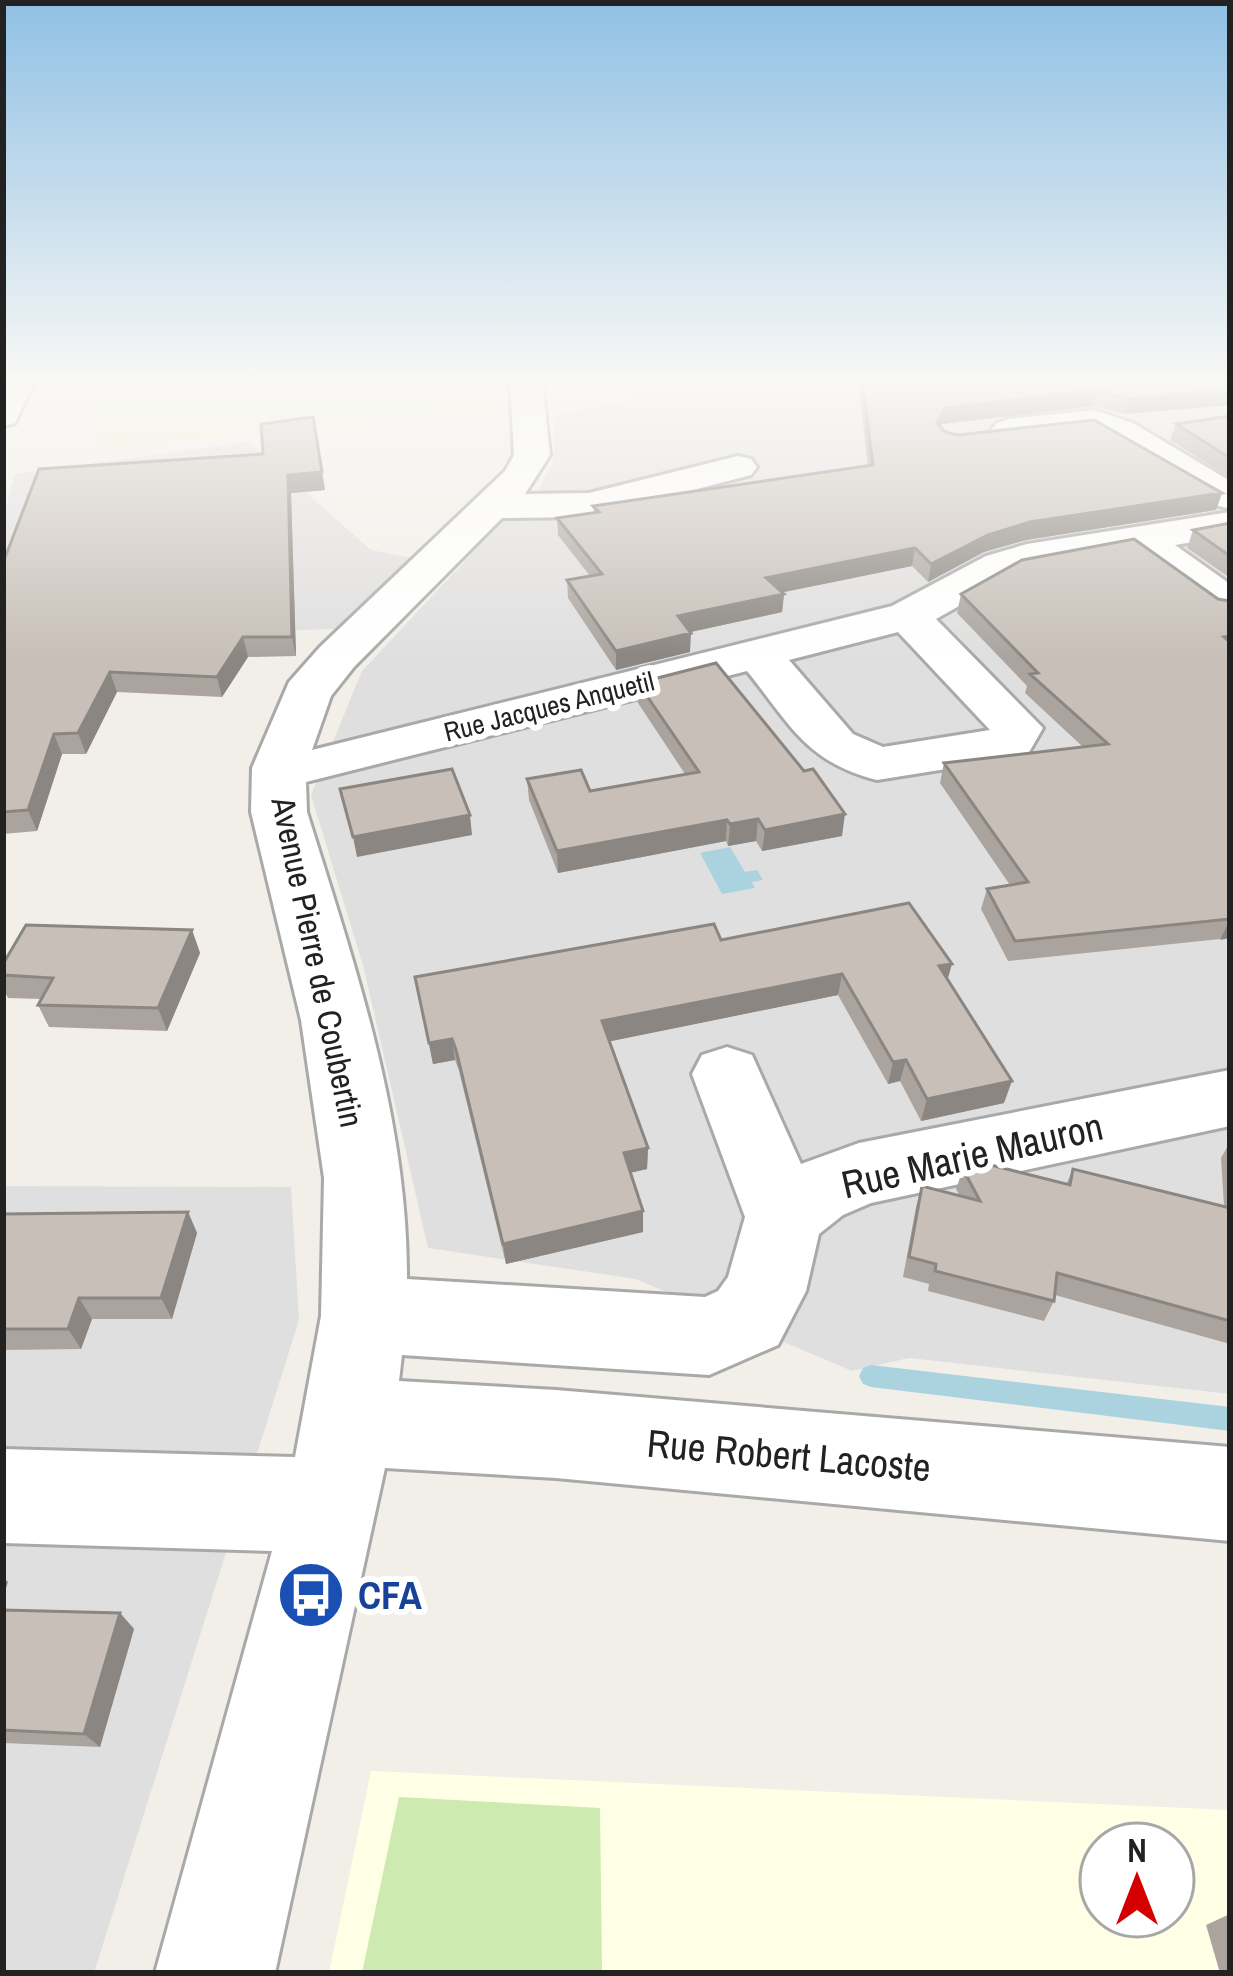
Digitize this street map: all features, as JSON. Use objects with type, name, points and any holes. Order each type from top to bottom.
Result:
[{"type":"street","name":"Avenue Pierre de Coubertin","points":[[215,1973],[291,1684],[339,1464],[365,1315],[366,1229],[349,1078],[279,812],[279,768],[308,693],[338,657],[523,473]]},
{"type":"street","points":[[492,506],[589,505],[714,473]]},
{"type":"street","points":[[1191,473],[1230,497]]},
{"type":"street","name":"Rue Jacques Anquetil","points":[[279,768],[311,766],[908,616],[1001,566],[1042,553],[1230,524]]},
{"type":"street","points":[[1138,537],[1230,605]]},
{"type":"street","points":[[758,654],[834,745],[878,764],[1009,743],[1017,728],[908,616]]},
{"type":"street","points":[[365,1315],[709,1336],[748,1318],[765,1291],[784,1217],[727,1073]]},
{"type":"street","name":"Rue Marie Mauron","points":[[784,1217],[816,1192],[859,1174],[1230,1098]]},
{"type":"street","name":"Rue Robert Lacoste","points":[[3,1496],[339,1464],[556,1434],[1230,1494]]},
{"type":"shaded area","points":[[284,473],[371,550],[412,558],[336,629],[3,639],[3,517],[15,474]]},
{"type":"shaded area","points":[[547,473],[1230,473],[1230,1394],[909,1358],[852,1371],[636,1279],[428,1248],[364,969],[311,795],[362,671],[504,519],[537,493]]},
{"type":"shaded area","points":[[3,1186],[291,1187],[299,1320],[94,1973],[3,1973]]},
{"type":"shaded area","points":[[371,1771],[1230,1810],[1230,1973],[329,1973]]},
{"type":"green space","points":[[399,1797],[600,1808],[602,1973],[362,1973]]},
{"type":"water","points":[[730,847],[745,872],[757,870],[763,880],[752,882],[755,888],[722,894],[700,853]]},
{"type":"building","points":[[37,473],[308,473],[288,475],[292,637],[243,637],[217,677],[110,672],[78,733],[54,734],[28,810],[3,812],[3,563]]},
{"type":"building","points":[[817,473],[1187,473],[1222,493],[1030,522],[988,535],[931,564],[915,548],[766,578],[784,594],[678,616],[691,633],[616,651],[567,580],[602,574],[557,518],[599,512],[593,506]]},
{"type":"building","points":[[1230,523],[1230,556],[1193,530]]},
{"type":"building","points":[[1134,539],[1218,599],[1230,601],[1230,636],[1224,637],[1230,642],[1230,919],[1015,941],[987,889],[1028,882],[944,763],[1108,744],[1030,674],[1038,673],[961,594],[1022,560]]},
{"type":"building","points":[[716,663],[804,771],[813,769],[845,814],[765,830],[758,819],[730,824],[727,820],[557,851],[527,779],[581,770],[590,791],[699,772],[638,683]]},
{"type":"building","points":[[452,769],[470,815],[353,837],[340,789]]},
{"type":"building","points":[[909,903],[952,964],[939,966],[1012,1081],[927,1099],[906,1060],[893,1062],[842,974],[602,1021],[648,1148],[624,1153],[643,1211],[503,1244],[456,1050],[452,1039],[429,1043],[415,977],[714,924],[721,940]]},
{"type":"building","points":[[26,925],[192,930],[158,1008],[38,1005],[53,978],[3,975],[3,964]]},
{"type":"building","points":[[987,1164],[1070,1185],[1073,1169],[1230,1208],[1230,1321],[1057,1273],[1054,1301],[935,1271],[936,1264],[909,1257],[922,1186],[980,1201],[963,1169]]},
{"type":"building","points":[[188,1212],[161,1298],[79,1298],[68,1329],[3,1329],[3,1214]]},
{"type":"building","points":[[3,1610],[120,1613],[84,1734],[3,1730]]},
{"type":"waterway","points":[[871,1376],[1230,1419]]},
{"type":"place","name":"CFA","points":[[311,1595]]}]
